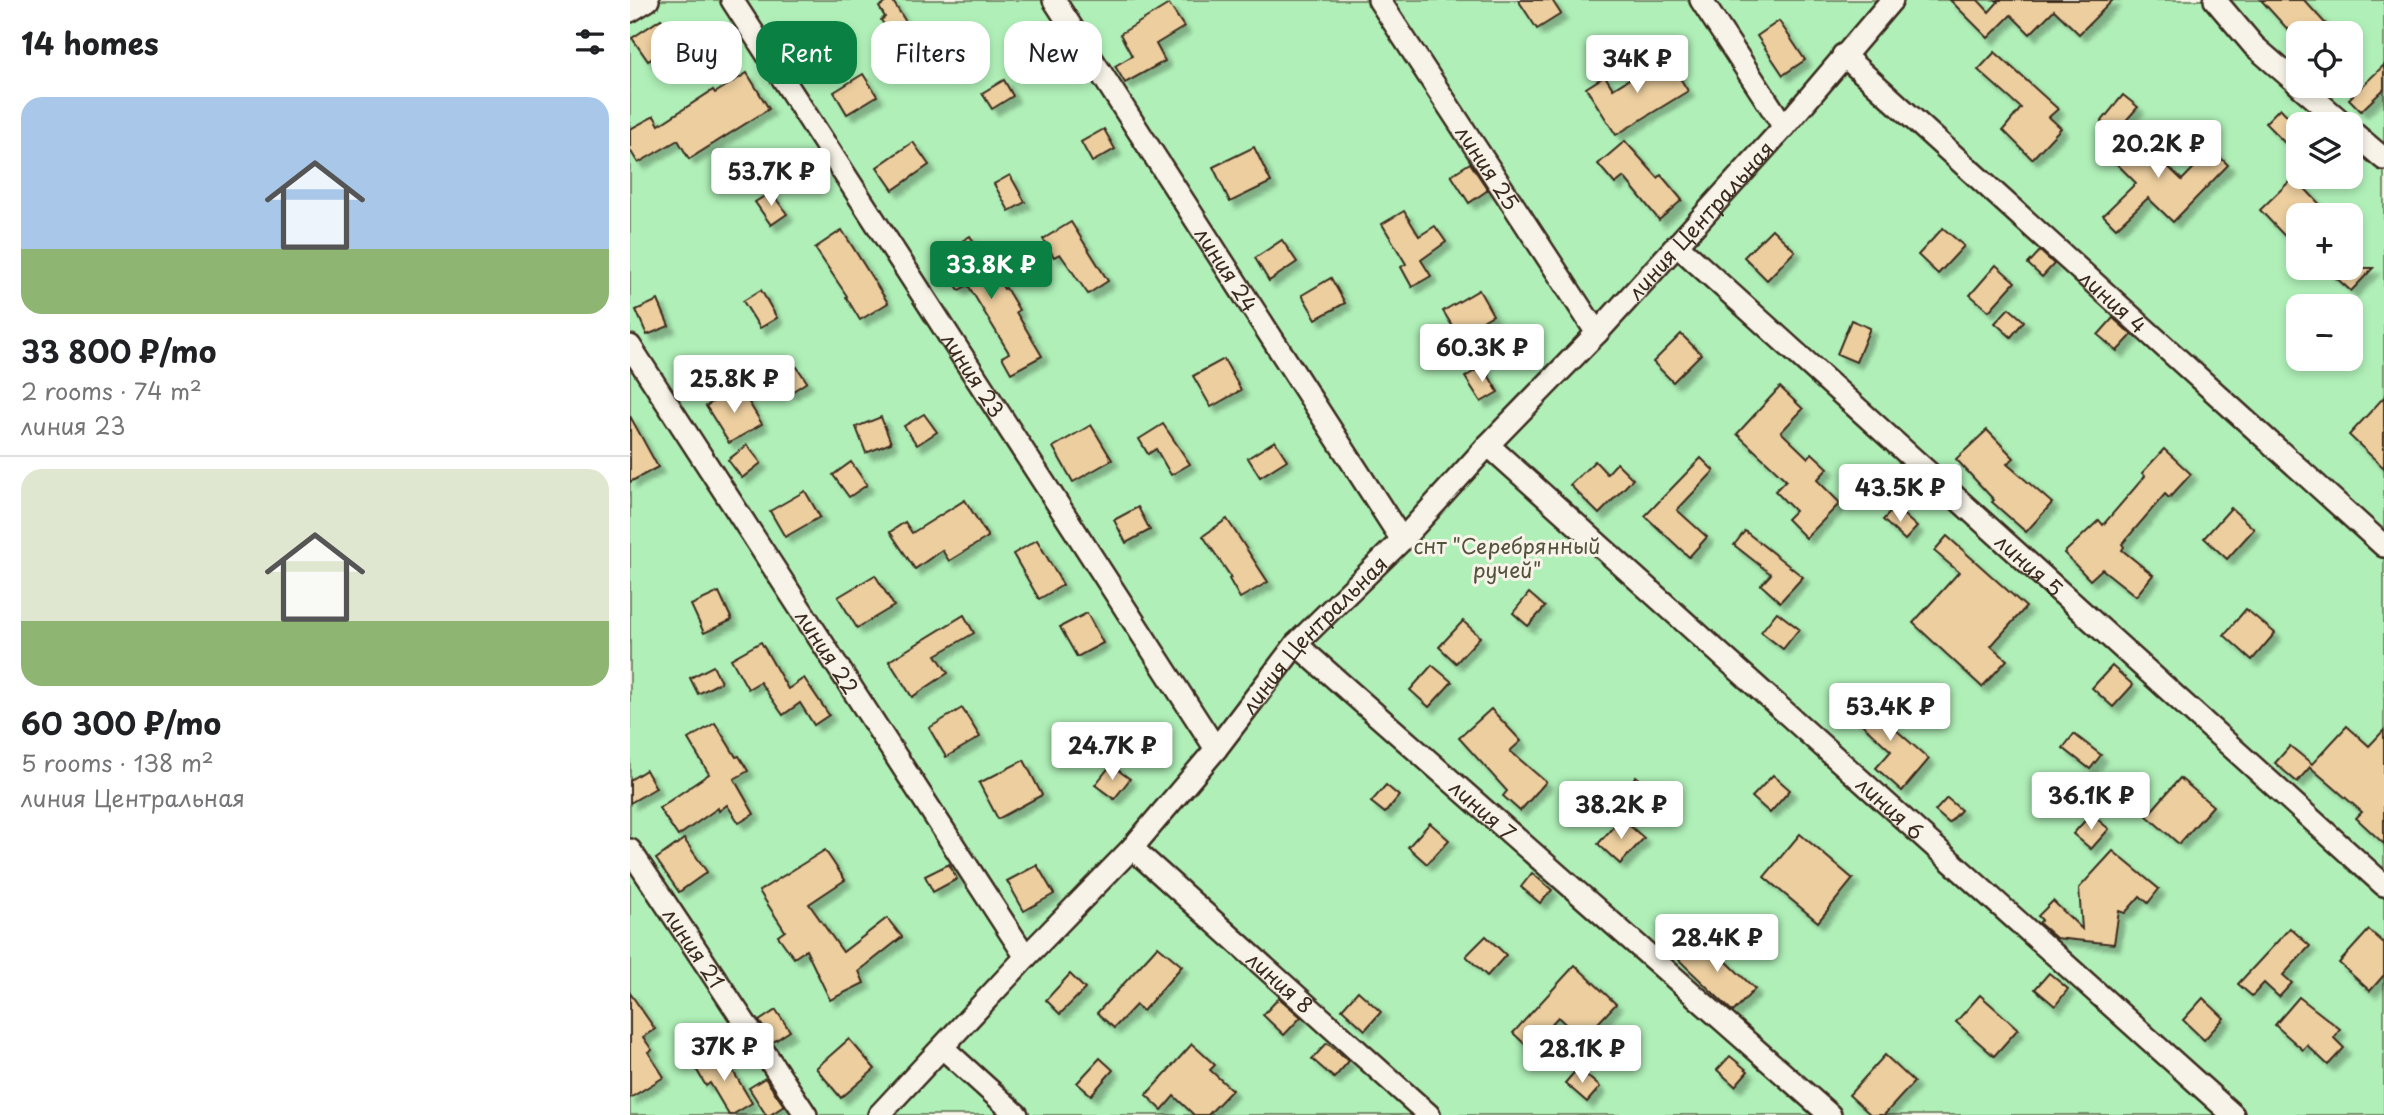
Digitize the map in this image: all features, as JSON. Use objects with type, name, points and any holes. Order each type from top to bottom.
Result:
[{"type":"street","points":[[630,11],[648,0]]},
{"type":"street","name":"линия 23","points":[[733,0],[1216,749]]},
{"type":"street","name":"линия 24","points":[[1054,0],[1402,540]]},
{"type":"street","name":"линия 25","points":[[1379,0],[1597,333]]},
{"type":"street","points":[[1701,0],[1784,127]]},
{"type":"street","name":"линия Центральная","points":[[879,1115],[1132,848],[1216,749],[1296,644],[1402,540],[1488,445],[1597,333],[1784,127],[1892,0]]},
{"type":"street","points":[[2215,0],[2254,46],[2286,74]]},
{"type":"street","name":"линия 4","points":[[1843,55],[2384,546]]},
{"type":"street","points":[[2314,98],[2330,112]]},
{"type":"street","points":[[2363,141],[2384,159]]},
{"type":"street","name":"линия 5","points":[[1677,245],[2384,885]]},
{"type":"street","name":"линия 22","points":[[630,346],[1026,957]]},
{"type":"street","name":"линия 6","points":[[1488,445],[2233,1115]]},
{"type":"street","name":"линия 7","points":[[1296,644],[1829,1115]]},
{"type":"street","name":"линия 8","points":[[1132,848],[1429,1115]]},
{"type":"street","name":"линия 21","points":[[630,850],[806,1115]]},
{"type":"street","points":[[943,1048],[1017,1115]]},
{"type":"green space","name":"снт \"Серебрянный ручей\"","points":[[630,0],[2384,0],[2384,1115],[630,1115]]},
{"type":"building","points":[[892,0],[905,21],[882,21],[885,17],[879,7]]},
{"type":"building","points":[[1518,0],[1552,0],[1561,14],[1537,29]]},
{"type":"building","points":[[1950,0],[1978,0],[1989,12],[1998,2],[1996,0],[2113,0],[2079,34],[2054,10],[2030,34],[2011,15],[1988,38]]},
{"type":"building","points":[[2261,0],[2304,0],[2323,21],[2286,21],[2286,28]]},
{"type":"building","points":[[1169,4],[1184,27],[1156,44],[1165,61],[1125,83],[1115,66],[1132,56],[1120,34]]},
{"type":"building","points":[[1779,21],[1805,60],[1783,75],[1757,36]]},
{"type":"building","points":[[651,26],[651,59],[648,61],[632,38]]},
{"type":"building","points":[[1995,52],[2058,109],[2049,117],[2061,128],[2032,159],[2003,130],[2021,108],[1978,70]]},
{"type":"building","points":[[1666,56],[1688,91],[1616,135],[1586,88],[1605,76],[1613,89]]},
{"type":"building","points":[[2384,65],[2384,89],[2361,111],[2349,99],[2363,98],[2363,85]]},
{"type":"building","points":[[747,73],[769,109],[689,159],[678,140],[638,163],[630,150],[630,129],[654,116],[659,125],[713,90],[715,93],[729,84],[742,84],[742,76]]},
{"type":"building","points":[[863,74],[877,96],[847,114],[834,92],[847,84],[857,84],[857,78]]},
{"type":"building","points":[[1004,80],[1013,96],[992,109],[982,93]]},
{"type":"building","points":[[2123,95],[2138,107],[2115,133],[2101,122]]},
{"type":"building","points":[[2280,108],[2286,114],[2286,144],[2265,123]]},
{"type":"building","points":[[1104,129],[1115,149],[1092,162],[1081,142]]},
{"type":"building","points":[[2130,130],[2182,180],[2212,149],[2228,165],[2173,222],[2148,198],[2116,228],[2103,215],[2136,183],[2107,154]]},
{"type":"building","points":[[1625,141],[1658,178],[1661,175],[1682,200],[1659,220],[1624,177],[1615,184],[1598,164]]},
{"type":"building","points":[[913,142],[929,165],[893,190],[877,167]]},
{"type":"building","points":[[1254,147],[1271,182],[1230,202],[1213,167]]},
{"type":"building","points":[[1470,163],[1488,190],[1469,203],[1451,175]]},
{"type":"building","points":[[1010,175],[1025,202],[1009,211],[994,184]]},
{"type":"building","points":[[2286,185],[2286,189],[2305,189],[2319,203],[2286,203],[2286,237],[2260,210]]},
{"type":"building","points":[[771,192],[787,214],[771,225],[755,202]]},
{"type":"building","points":[[1404,211],[1419,236],[1435,226],[1446,242],[1421,260],[1431,276],[1412,287],[1401,267],[1406,264],[1382,224]]},
{"type":"building","points":[[1071,222],[1108,281],[1088,294],[1060,254],[1054,257],[1043,239]]},
{"type":"building","points":[[1943,228],[1964,246],[1938,274],[1918,255]]},
{"type":"building","points":[[1772,229],[1795,251],[1767,280],[1744,257]]},
{"type":"building","points":[[842,230],[888,303],[860,320],[815,248]]},
{"type":"building","points":[[970,236],[1004,289],[1006,288],[1019,310],[1016,312],[1042,356],[1011,373],[1002,357],[1009,353],[968,285],[959,290],[938,256]]},
{"type":"building","points":[[1282,240],[1297,262],[1269,281],[1255,258]]},
{"type":"building","points":[[2040,251],[2054,264],[2042,277],[2028,264]]},
{"type":"building","points":[[1996,265],[2015,282],[1989,311],[1970,295]]},
{"type":"building","points":[[2363,268],[2373,268],[2363,278]]},
{"type":"building","points":[[1331,278],[1345,303],[1316,319],[1302,295]]},
{"type":"building","points":[[2339,280],[2362,280],[2351,291]]},
{"type":"building","points":[[761,290],[777,318],[760,328],[743,301]]},
{"type":"building","points":[[1479,290],[1493,315],[1458,335],[1443,311]]},
{"type":"building","points":[[658,300],[669,326],[647,335],[636,310]]},
{"type":"building","points":[[2009,308],[2024,321],[2011,337],[1995,323]]},
{"type":"building","points":[[2113,318],[2132,335],[2117,351],[2098,335]]},
{"type":"building","points":[[1851,320],[1870,328],[1856,362],[1837,354]]},
{"type":"building","points":[[1681,334],[1701,354],[1673,382],[1653,362]]},
{"type":"building","points":[[1224,359],[1241,390],[1211,407],[1193,376]]},
{"type":"building","points":[[1483,366],[1498,392],[1481,402],[1465,377]]},
{"type":"building","points":[[797,367],[807,382],[790,393],[780,379]]},
{"type":"building","points":[[739,386],[762,424],[729,443],[706,406]]},
{"type":"building","points":[[1780,387],[1803,409],[1781,432],[1808,458],[1812,453],[1828,468],[1817,480],[1840,503],[1806,538],[1787,519],[1795,511],[1775,491],[1786,480],[1737,434]]},
{"type":"building","points":[[2384,397],[2384,468],[2349,435]]},
{"type":"building","points":[[924,414],[937,432],[917,445],[904,426]]},
{"type":"building","points":[[630,416],[658,467],[630,482]]},
{"type":"building","points":[[881,417],[891,443],[866,453],[856,427]]},
{"type":"building","points":[[1163,424],[1190,464],[1171,475],[1156,449],[1148,454],[1139,439]]},
{"type":"building","points":[[1091,425],[1112,460],[1073,482],[1053,447]]},
{"type":"building","points":[[1987,430],[2014,458],[2007,464],[2052,503],[2026,532],[1992,502],[1994,500],[1956,459]]},
{"type":"building","points":[[1275,441],[1287,460],[1260,477],[1248,458]]},
{"type":"building","points":[[747,445],[761,463],[742,478],[728,460]]},
{"type":"building","points":[[2164,449],[2191,474],[2169,498],[2165,494],[2122,544],[2122,550],[2153,575],[2136,596],[2102,569],[2090,580],[2064,553],[2099,520],[2103,525],[2145,476],[2142,473]]},
{"type":"building","points":[[1701,458],[1714,471],[1677,510],[1707,537],[1689,557],[1645,516]]},
{"type":"building","points":[[1595,461],[1607,474],[1617,463],[1633,479],[1599,514],[1570,485]]},
{"type":"building","points":[[851,462],[867,485],[849,497],[833,475]]},
{"type":"building","points":[[805,491],[820,517],[785,537],[770,511]]},
{"type":"building","points":[[965,500],[988,537],[949,561],[942,550],[915,569],[890,532],[905,522],[912,533]]},
{"type":"building","points":[[1138,507],[1150,530],[1126,543],[1114,520]]},
{"type":"building","points":[[1895,507],[1917,527],[1905,540],[1883,520]]},
{"type":"building","points":[[2231,508],[2254,529],[2227,559],[2204,538]]},
{"type":"building","points":[[1227,519],[1268,582],[1240,598],[1229,579],[1231,577],[1203,536]]},
{"type":"building","points":[[1745,531],[1803,577],[1780,602],[1761,585],[1771,574],[1734,545]]},
{"type":"building","points":[[1947,536],[2026,607],[1991,646],[2007,660],[1982,687],[1913,623],[1959,572],[1934,551]]},
{"type":"building","points":[[1037,540],[1063,585],[1039,599],[1013,554]]},
{"type":"building","points":[[875,575],[894,606],[857,628],[838,597]]},
{"type":"building","points":[[719,592],[732,620],[704,633],[691,605]]},
{"type":"building","points":[[1529,593],[1545,607],[1528,626],[1513,613]]},
{"type":"building","points":[[2246,609],[2275,633],[2252,660],[2224,635]]},
{"type":"building","points":[[1777,612],[1799,629],[1783,649],[1761,632]]},
{"type":"building","points":[[1087,613],[1103,643],[1077,657],[1060,627]]},
{"type":"building","points":[[964,615],[974,633],[936,655],[948,673],[912,697],[889,661]]},
{"type":"building","points":[[1463,621],[1480,637],[1456,663],[1439,647]]},
{"type":"building","points":[[761,642],[788,689],[804,678],[829,715],[814,725],[800,703],[783,715],[760,682],[748,689],[731,659]]},
{"type":"building","points":[[1432,665],[1452,682],[1429,707],[1410,690]]},
{"type":"building","points":[[713,666],[721,682],[698,694],[690,678]]},
{"type":"building","points":[[2112,666],[2133,685],[2113,707],[2092,688]]},
{"type":"building","points":[[1868,691],[1885,706],[1878,714],[1929,759],[1902,791],[1876,768],[1891,751],[1849,712]]},
{"type":"building","points":[[962,708],[980,737],[946,757],[929,728]]},
{"type":"building","points":[[1491,709],[1521,741],[1510,751],[1546,782],[1520,811],[1503,796],[1507,791],[1459,738]]},
{"type":"building","points":[[715,723],[748,771],[734,779],[754,814],[739,823],[727,805],[719,811],[718,808],[678,836],[659,808],[709,774],[688,739]]},
{"type":"building","points":[[2347,726],[2369,746],[2384,730],[2384,844],[2356,818],[2362,812],[2310,767],[2297,782],[2275,763],[2290,746],[2312,764]]},
{"type":"building","points":[[2074,734],[2101,755],[2090,769],[2063,748]]},
{"type":"building","points":[[1024,760],[1042,795],[998,819],[979,783]]},
{"type":"building","points":[[1111,765],[1130,779],[1114,799],[1095,785]]},
{"type":"building","points":[[646,770],[656,788],[630,803],[630,780]]},
{"type":"building","points":[[1773,775],[1790,790],[1770,813],[1752,797]]},
{"type":"building","points":[[1636,776],[1654,791],[1636,811],[1619,796]]},
{"type":"building","points":[[2180,778],[2213,806],[2179,844],[2147,816]]},
{"type":"building","points":[[1386,785],[1399,796],[1385,813],[1371,802]]},
{"type":"building","points":[[1947,798],[1961,810],[1949,823],[1935,811]]},
{"type":"building","points":[[2091,814],[2109,829],[2091,849],[2073,834]]},
{"type":"building","points":[[1621,818],[1644,838],[1620,864],[1598,844]]},
{"type":"building","points":[[1430,823],[1449,840],[1427,864],[1408,847]]},
{"type":"building","points":[[1800,834],[1853,879],[1818,922],[1764,877]]},
{"type":"building","points":[[684,839],[707,872],[679,892],[656,859]]},
{"type":"building","points":[[825,850],[845,880],[809,904],[843,952],[887,918],[902,937],[859,971],[864,983],[830,1000],[806,950],[794,958],[778,936],[785,931],[759,891]]},
{"type":"building","points":[[2113,851],[2159,889],[2148,903],[2140,896],[2125,913],[2119,911],[2114,944],[2056,938],[2039,923],[2042,920],[2038,916],[2053,901],[2082,929],[2079,888]]},
{"type":"building","points":[[949,864],[957,879],[933,892],[925,876]]},
{"type":"building","points":[[1037,865],[1054,894],[1024,911],[1007,881]]},
{"type":"building","points":[[1532,873],[1552,890],[1540,903],[1521,887]]},
{"type":"building","points":[[2290,928],[2310,946],[2283,975],[2292,983],[2279,997],[2264,983],[2252,996],[2238,984]]},
{"type":"building","points":[[2369,930],[2384,943],[2384,975],[2370,991],[2339,963]]},
{"type":"building","points":[[1486,936],[1506,955],[1487,976],[1466,956]]},
{"type":"building","points":[[1701,937],[1755,989],[1733,1012],[1679,960]]},
{"type":"building","points":[[1158,946],[1182,966],[1143,1011],[1136,1005],[1114,1028],[1097,1013]]},
{"type":"building","points":[[1575,965],[1616,1004],[1582,1040],[1558,1017],[1529,1048],[1513,1033]]},
{"type":"building","points":[[2049,973],[2068,989],[2055,1006],[2035,989]]},
{"type":"building","points":[[1070,974],[1085,989],[1060,1014],[1046,1000]]},
{"type":"building","points":[[1358,991],[1381,1012],[1365,1030],[1342,1009]]},
{"type":"building","points":[[630,993],[655,1029],[643,1037],[652,1050],[648,1052],[664,1077],[630,1098]]},
{"type":"building","points":[[1980,995],[2018,1029],[1994,1056],[1956,1022]]},
{"type":"building","points":[[2299,997],[2340,1029],[2334,1038],[2344,1048],[2328,1065],[2307,1045],[2303,1050],[2275,1025]]},
{"type":"building","points":[[1279,998],[1301,1017],[1284,1035],[1263,1015]]},
{"type":"building","points":[[2203,998],[2224,1018],[2204,1040],[2183,1020]]},
{"type":"building","points":[[776,1010],[790,1031],[773,1042],[759,1021]]},
{"type":"building","points":[[849,1039],[875,1069],[841,1098],[816,1068]]},
{"type":"building","points":[[1327,1043],[1349,1061],[1334,1078],[1312,1059]]},
{"type":"building","points":[[1192,1044],[1215,1065],[1210,1070],[1232,1090],[1208,1115],[1194,1115],[1174,1096],[1162,1110],[1146,1095]]},
{"type":"building","points":[[721,1051],[752,1103],[732,1115],[729,1115],[710,1083],[706,1086],[695,1067]]},
{"type":"building","points":[[1885,1055],[1914,1082],[1884,1115],[1871,1115],[1849,1095]]},
{"type":"building","points":[[1730,1056],[1748,1071],[1735,1086],[1717,1070]]},
{"type":"building","points":[[1100,1058],[1113,1070],[1091,1095],[1077,1083]]},
{"type":"building","points":[[1578,1068],[1600,1087],[1587,1102],[1565,1083]]},
{"type":"building","points":[[765,1078],[784,1106],[770,1115],[766,1115],[749,1088]]}]
